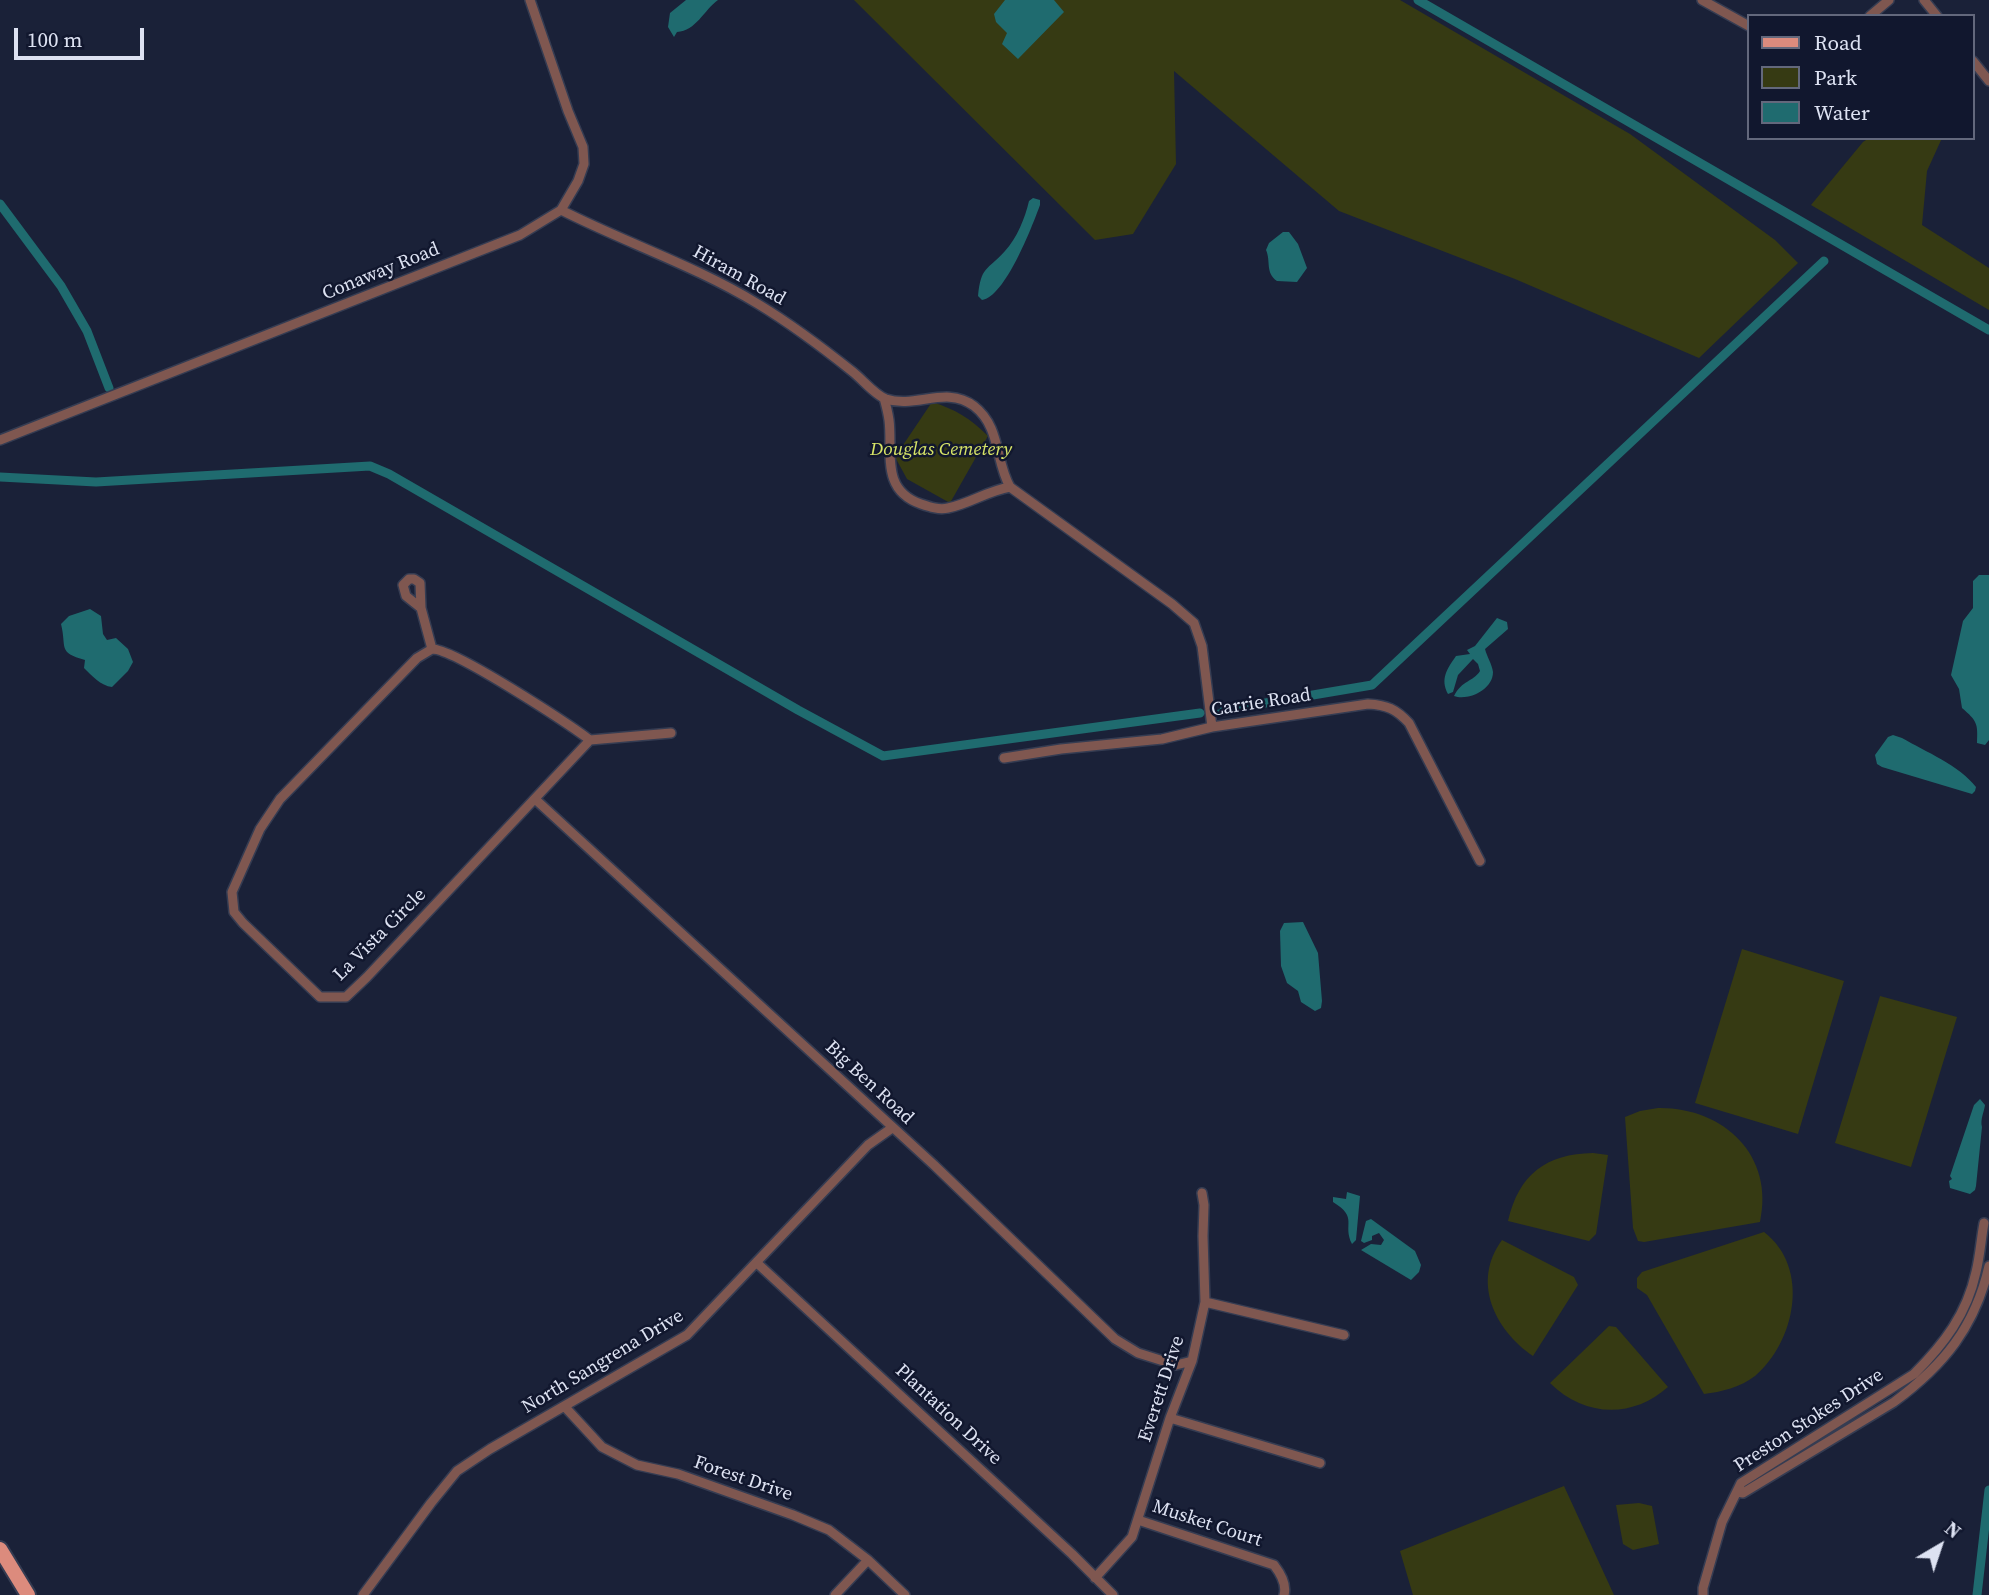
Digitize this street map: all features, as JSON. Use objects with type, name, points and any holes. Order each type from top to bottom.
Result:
[{"type":"main road","points":[[0,1549],[28,1595]]},
{"type":"street","name":"Conaway Road","points":[[0,440],[520,235],[561,210],[578,181],[584,164],[583,147],[530,0]]},
{"type":"street","points":[[1702,0],[1748,25]]},
{"type":"street","points":[[1872,14],[1889,0]]},
{"type":"street","points":[[1924,0],[1935,14]]},
{"type":"street","points":[[1975,64],[1989,81]]},
{"type":"street","name":"Hiram Road","points":[[561,210],[714,278],[760,305],[884,398]]},
{"type":"street","points":[[1010,487],[991,491],[949,508],[934,508],[914,501],[900,491],[891,472],[888,459],[889,419],[884,398],[906,402],[946,397],[957,398],[973,405],[991,427],[1010,487],[1172,604],[1194,623],[1206,668],[1212,727]]},
{"type":"street","points":[[421,608],[432,649],[454,655],[550,712],[590,740],[671,733]]},
{"type":"street","name":"La Vista Circle","points":[[432,649],[417,658],[280,799],[260,829],[232,892],[234,912],[243,923],[320,997],[346,997],[590,740]]},
{"type":"street","name":"Carrie Road","points":[[1004,758],[1061,749],[1162,739],[1212,727],[1368,704],[1383,705],[1394,709],[1409,723],[1480,861]]},
{"type":"street","name":"Big Ben Road","points":[[535,799],[892,1128],[1115,1339],[1138,1353],[1176,1365],[1192,1361]]},
{"type":"street","name":"North Sangrena Drive","points":[[363,1595],[457,1471],[490,1449],[687,1335],[868,1145],[892,1128]]},
{"type":"street","name":"Everett Drive","points":[[1095,1578],[1132,1537],[1170,1418],[1192,1361],[1205,1302],[1202,1193]]},
{"type":"street","name":"Preston Stokes Drive","points":[[1984,1223],[1977,1271],[1966,1305],[1937,1350],[1914,1374],[1741,1483],[1738,1492],[1743,1493],[1894,1402],[1915,1386],[1941,1362],[1962,1334],[1982,1294],[1989,1266]]},
{"type":"street","name":"Plantation Drive","points":[[757,1263],[1113,1595]]},
{"type":"street","points":[[1205,1302],[1344,1335]]},
{"type":"street","name":"Forest Drive","points":[[565,1407],[602,1447],[637,1465],[678,1475],[811,1522],[835,1534],[905,1595]]},
{"type":"street","points":[[1170,1418],[1320,1463]]},
{"type":"street","points":[[1703,1595],[1710,1559],[1722,1522],[1738,1492]]},
{"type":"street","name":"Musket Court","points":[[1138,1520],[1273,1565],[1280,1572],[1286,1588],[1284,1595]]},
{"type":"street","points":[[835,1595],[868,1560]]},
{"type":"green space","points":[[854,0],[1400,0],[1630,134],[1775,240],[1798,263],[1699,358],[1515,279],[1339,211],[1174,71],[1176,164],[1133,234],[1095,240]]},
{"type":"green space","points":[[1941,140],[1927,171],[1922,225],[1989,268],[1989,310],[1811,205],[1863,142]]},
{"type":"green space","name":"Douglas Cemetery","points":[[932,402],[962,415],[988,436],[950,503],[907,479],[895,457]]},
{"type":"green space","points":[[1742,949],[1844,981],[1798,1134],[1695,1103]]},
{"type":"green space","points":[[1880,996],[1957,1017],[1911,1167],[1835,1143]]},
{"type":"green space","points":[[1658,1108],[1682,1110],[1703,1116],[1723,1126],[1739,1140],[1751,1156],[1760,1176],[1763,1198],[1760,1222],[1638,1241],[1633,1228],[1625,1117]]},
{"type":"green space","points":[[1593,1153],[1608,1155],[1596,1234],[1589,1241],[1508,1221],[1519,1191],[1537,1170],[1561,1157]]},
{"type":"green space","points":[[1764,1232],[1779,1247],[1788,1265],[1792,1305],[1788,1325],[1769,1362],[1755,1376],[1731,1388],[1704,1394],[1647,1295],[1637,1288],[1637,1278],[1642,1272]]},
{"type":"green space","points":[[1502,1240],[1574,1277],[1578,1285],[1533,1356],[1508,1333],[1492,1304],[1488,1272]]},
{"type":"green space","points":[[1609,1326],[1616,1327],[1668,1387],[1639,1405],[1608,1410],[1578,1402],[1550,1383]]},
{"type":"green space","points":[[1564,1486],[1614,1595],[1413,1595],[1400,1551]]},
{"type":"green space","points":[[1639,1503],[1652,1506],[1659,1544],[1633,1550],[1623,1544],[1616,1505]]},
{"type":"water","points":[[686,0],[718,0],[695,24],[677,32],[674,37],[668,27],[670,13]]},
{"type":"water","points":[[1005,0],[1054,0],[1064,12],[1018,59],[1002,44],[1007,33],[996,22],[994,14]]},
{"type":"water","points":[[1033,198],[1040,200],[1040,205],[1017,260],[1000,287],[982,300],[978,296],[983,274],[1013,240],[1029,201]]},
{"type":"water","points":[[1283,232],[1289,232],[1298,244],[1307,268],[1297,282],[1277,281],[1270,271],[1266,250],[1269,243]]},
{"type":"water","points":[[1979,575],[1989,575],[1989,740],[1985,745],[1977,743],[1976,723],[1962,708],[1959,689],[1951,675],[1963,621],[1973,608],[1973,581]]},
{"type":"water","points":[[90,609],[101,616],[103,634],[107,640],[116,638],[128,649],[133,662],[112,687],[96,680],[84,668],[85,660],[70,654],[65,648],[61,624],[69,616]]},
{"type":"water","points":[[1497,618],[1507,622],[1508,629],[1485,649],[1493,672],[1489,684],[1479,693],[1466,697],[1454,696],[1460,687],[1480,671],[1473,659],[1458,675],[1453,692],[1448,694],[1445,679],[1456,656],[1470,654],[1467,650],[1475,646]]},
{"type":"water","points":[[1893,735],[1951,766],[1969,779],[1976,787],[1975,791],[1972,794],[1877,764],[1875,755],[1888,737]]},
{"type":"water","points":[[1303,922],[1318,953],[1322,1001],[1321,1008],[1315,1011],[1301,1002],[1298,991],[1287,983],[1281,966],[1280,931],[1284,923]]},
{"type":"water","points":[[1980,1099],[1985,1105],[1976,1186],[1970,1194],[1950,1188],[1949,1181],[1952,1179],[1950,1176],[1974,1105]]},
{"type":"water","points":[[1347,1192],[1360,1196],[1356,1240],[1352,1244],[1346,1212],[1333,1202],[1333,1197],[1346,1199]]},
{"type":"water","points":[[1371,1219],[1415,1251],[1421,1265],[1419,1272],[1411,1280],[1361,1250],[1371,1244],[1381,1245],[1384,1240],[1379,1233],[1372,1236],[1372,1240],[1364,1243],[1361,1241],[1366,1221]]},
{"type":"waterway","points":[[1418,0],[1989,330]]},
{"type":"waterway","points":[[0,204],[61,286],[87,331],[109,388]]},
{"type":"waterway","points":[[1224,710],[1372,685],[1824,261]]},
{"type":"waterway","points":[[0,477],[96,482],[370,466],[389,474],[798,710],[883,756],[1200,713]]},
{"type":"waterway","points":[[1218,711],[1224,710]]},
{"type":"waterway","points":[[1977,1595],[1989,1490]]}]
